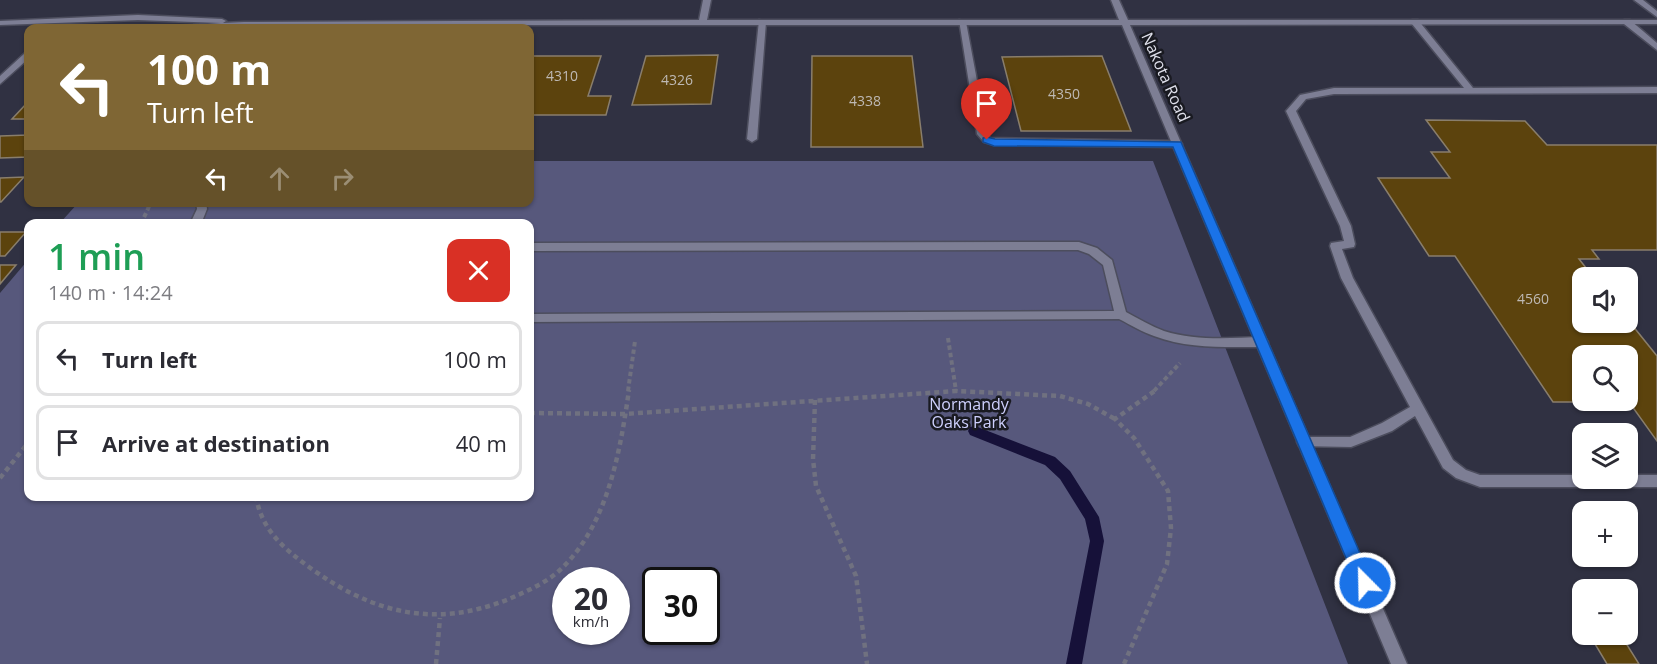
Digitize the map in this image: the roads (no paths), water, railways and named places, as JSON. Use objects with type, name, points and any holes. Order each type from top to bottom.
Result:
[{"type":"street","points":[[703,22],[707,0]]},
{"type":"street","name":"Nakota Road","points":[[1115,0],[1399,664]]},
{"type":"street","points":[[1638,0],[1657,15]]},
{"type":"street","points":[[69,24],[95,17],[177,17],[244,24]]},
{"type":"street","points":[[752,140],[762,22]]},
{"type":"street","points":[[962,22],[982,134],[987,140],[994,142],[1177,144]]},
{"type":"street","points":[[1415,22],[1470,90]]},
{"type":"street","points":[[1627,22],[1657,47]]},
{"type":"street","points":[[505,24],[1657,22]]},
{"type":"street","points":[[0,23],[24,24]]},
{"type":"street","points":[[0,81],[24,59]]},
{"type":"street","points":[[1657,90],[1334,91],[1303,97],[1291,111],[1298,132],[1345,219],[1350,244],[1335,246],[1347,278],[1448,464],[1461,474],[1480,481],[1657,481]]},
{"type":"street","points":[[534,247],[1079,246],[1093,251],[1108,263],[1121,315]]},
{"type":"street","points":[[534,318],[1121,315],[1160,334],[1181,339],[1200,342],[1262,342]]},
{"type":"street","points":[[1304,442],[1351,442],[1387,427],[1417,409]]},
{"type":"waterway","points":[[975,431],[1050,461],[1065,475],[1092,517],[1097,541],[1074,664]]},
{"type":"park label","name":"Normandy Oaks Park","points":[[969,413]]}]
